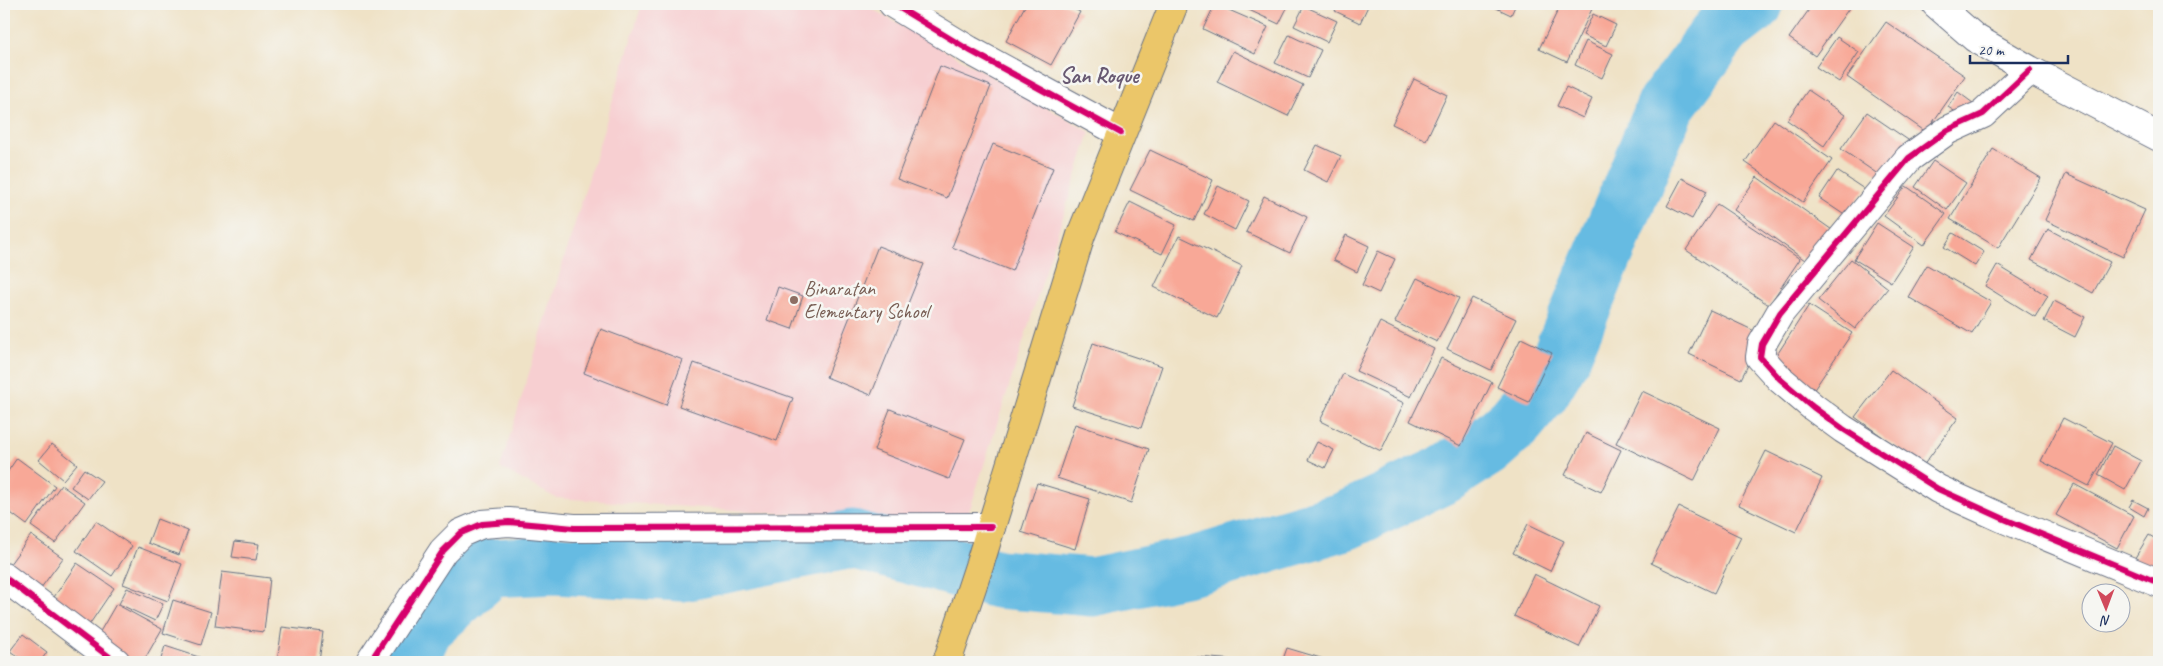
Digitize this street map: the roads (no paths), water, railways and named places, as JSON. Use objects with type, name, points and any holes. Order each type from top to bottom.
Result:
[{"type":"main road","points":[[947,662],[971,592],[1082,235],[1174,4]]},
{"type":"street","points":[[893,4],[969,50],[1121,134]]},
{"type":"street","points":[[1936,4],[1975,38],[2030,70],[2159,137]]},
{"type":"street","points":[[2030,70],[1982,114],[1948,130],[1909,158],[1780,313],[1762,344],[1760,357],[1780,379],[1813,408],[1842,429],[1938,489],[2002,518],[2159,583]]},
{"type":"street","points":[[370,662],[443,551],[460,533],[482,524],[509,522],[574,528],[991,528]]},
{"type":"street","points":[[4,576],[116,662]]},
{"type":"waterway","points":[[408,662],[424,627],[490,568],[555,565],[682,572],[852,539],[998,579],[1092,587],[1193,566],[1345,521],[1443,475],[1487,447],[1515,422],[1540,392],[1561,357],[1666,105],[1724,27],[1754,4]]},
{"type":"place","name":"Binaratan Elementary School","points":[[794,300]]},
{"type":"district","name":"San Roque","points":[[1099,76]]}]
